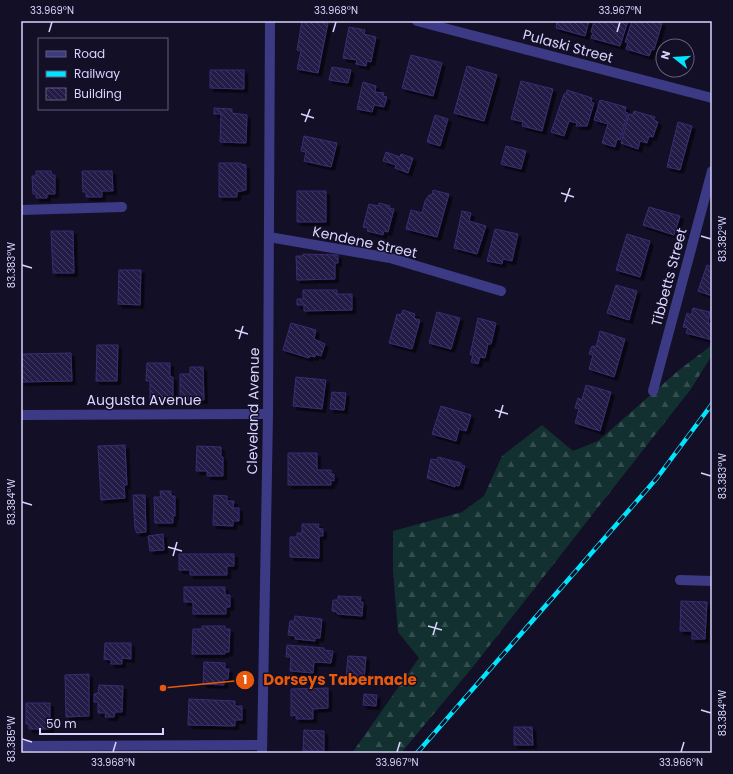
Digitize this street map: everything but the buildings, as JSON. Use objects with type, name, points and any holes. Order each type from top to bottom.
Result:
[{"type":"street","name":"Cleveland Avenue","points":[[262,749],[268,414],[270,21]]},
{"type":"street","name":"Pulaski Street","points":[[417,21],[712,98]]},
{"type":"street","name":"Tibbetts Street","points":[[653,391],[712,171]]},
{"type":"street","points":[[21,210],[122,207]]},
{"type":"street","name":"Kendene Street","points":[[269,237],[390,258],[501,292]]},
{"type":"street","name":"Augusta Avenue","points":[[21,415],[268,414]]},
{"type":"street","points":[[680,580],[712,580]]},
{"type":"street","points":[[21,746],[262,749]]},
{"type":"green space","points":[[712,345],[712,355],[691,389],[472,668],[401,753],[352,753],[419,658],[398,632],[393,571],[393,531],[462,512],[484,496],[502,456],[542,425],[573,451],[598,441],[679,370]]},
{"type":"railway","points":[[417,753],[657,478],[712,404]]},
{"type":"place","name":"Dorseys Tabernacle","points":[[163,688]]}]
